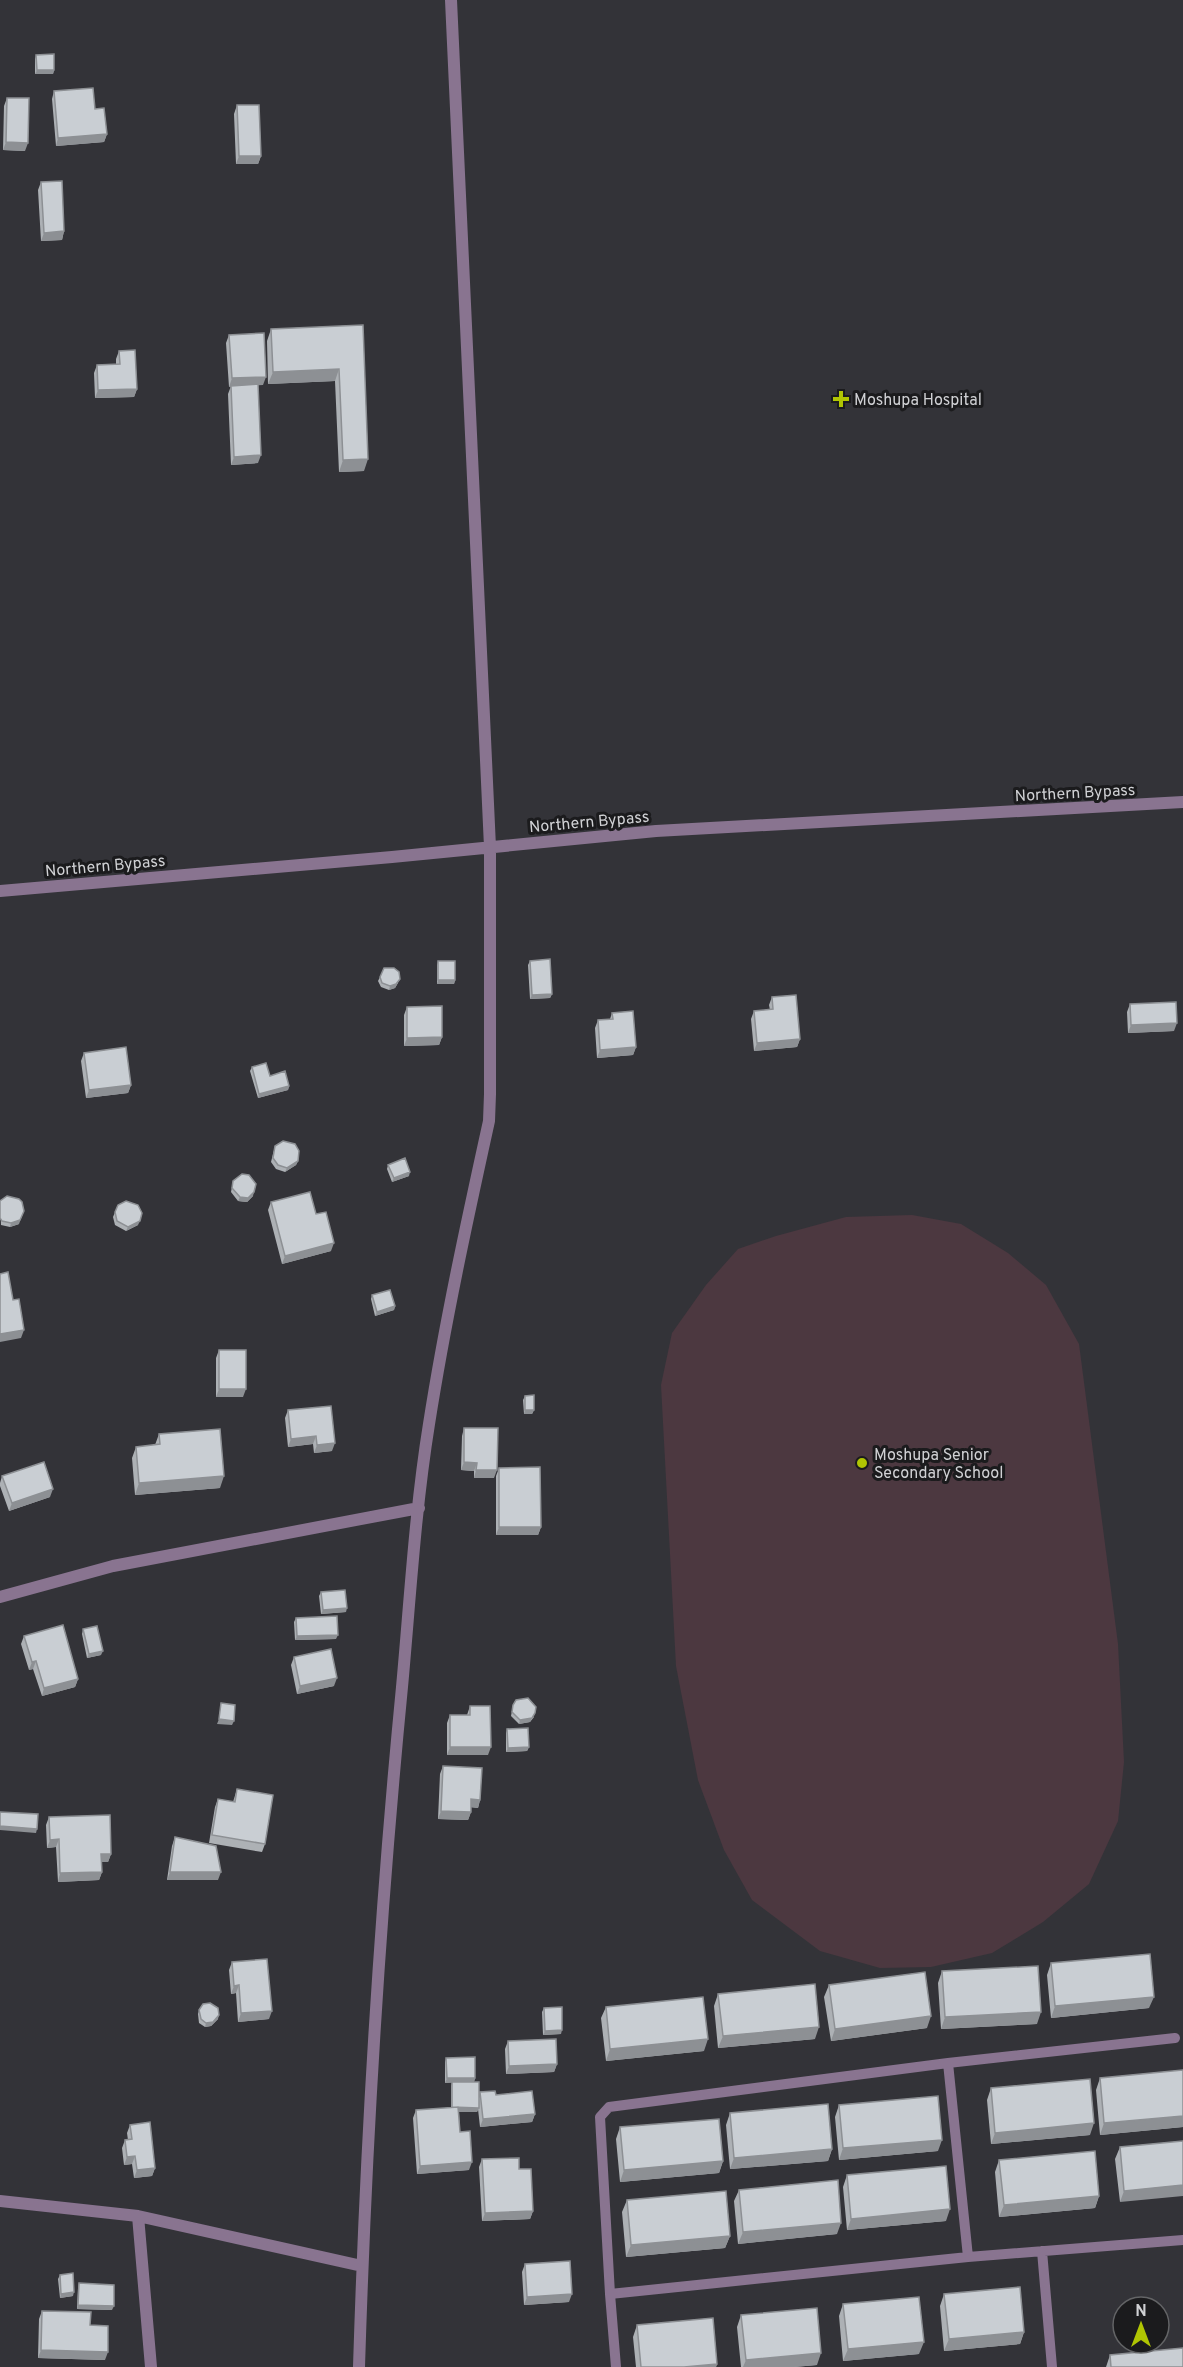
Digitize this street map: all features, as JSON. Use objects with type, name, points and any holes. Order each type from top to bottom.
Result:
[{"type":"street","points":[[359,2367],[362,2266],[386,1848],[419,1508],[428,1428],[439,1363],[489,1121],[490,847],[451,0]]},
{"type":"street","name":"Northern Bypass","points":[[0,891],[656,831],[1183,802]]},
{"type":"street","points":[[0,1597],[113,1566],[419,1508]]},
{"type":"street","points":[[0,2201],[138,2216],[362,2266]]},
{"type":"street","points":[[138,2216],[151,2367]]},
{"type":"lane","points":[[616,2367],[600,2117],[609,2107],[948,2063],[1175,2038]]},
{"type":"lane","points":[[948,2063],[968,2257]]},
{"type":"lane","points":[[610,2294],[968,2257],[1183,2240]]},
{"type":"lane","points":[[1042,2251],[1052,2367]]},
{"type":"shaded area","points":[[912,1215],[961,1224],[1008,1253],[1046,1285],[1079,1344],[1118,1644],[1124,1762],[1118,1821],[1089,1884],[1043,1922],[992,1953],[931,1967],[880,1968],[820,1951],[752,1900],[724,1850],[698,1780],[676,1666],[661,1385],[672,1333],[706,1285],[738,1249],[846,1217]]},
{"type":"building","points":[[54,54],[54,70],[37,70],[36,55]]},
{"type":"building","points":[[93,88],[95,109],[104,108],[107,134],[58,138],[54,91]]},
{"type":"building","points":[[7,98],[29,98],[28,143],[6,142]]},
{"type":"building","points":[[237,105],[259,105],[261,156],[239,156]]},
{"type":"building","points":[[62,181],[64,231],[44,233],[41,182]]},
{"type":"building","points":[[363,325],[368,459],[343,460],[339,369],[273,372],[271,329]]},
{"type":"building","points":[[264,333],[266,377],[232,378],[229,335]]},
{"type":"building","points":[[135,350],[137,389],[98,390],[97,365],[120,364],[119,351]]},
{"type":"building","points":[[258,384],[261,455],[234,457],[231,386]]},
{"type":"building","points":[[550,959],[552,994],[532,995],[530,961]]},
{"type":"building","points":[[438,961],[455,961],[455,980],[438,980]]},
{"type":"building","points":[[384,968],[394,968],[399,972],[400,979],[396,984],[390,986],[382,983],[380,977]]},
{"type":"building","points":[[796,995],[800,1039],[757,1043],[754,1011],[773,1009],[772,997]]},
{"type":"building","points":[[1176,1002],[1177,1023],[1131,1025],[1130,1004]]},
{"type":"building","points":[[442,1006],[442,1037],[407,1038],[407,1007]]},
{"type":"building","points":[[633,1011],[636,1047],[600,1050],[598,1020],[613,1019],[612,1013]]},
{"type":"building","points":[[126,1047],[131,1085],[89,1090],[84,1053]]},
{"type":"building","points":[[266,1063],[270,1076],[285,1071],[289,1086],[259,1094],[252,1067]]},
{"type":"building","points":[[283,1141],[295,1144],[299,1151],[298,1161],[287,1168],[278,1165],[273,1158],[275,1146]]},
{"type":"building","points":[[405,1158],[410,1172],[394,1178],[388,1165]]},
{"type":"building","points":[[242,1174],[249,1175],[256,1184],[254,1192],[248,1198],[240,1197],[232,1188],[233,1181]]},
{"type":"building","points":[[310,1192],[316,1214],[326,1212],[334,1243],[285,1256],[271,1202]]},
{"type":"building","points":[[7,1196],[19,1199],[24,1211],[20,1220],[11,1223],[2,1221],[0,1218],[0,1201]]},
{"type":"building","points":[[126,1201],[138,1205],[142,1213],[140,1221],[128,1227],[117,1221],[115,1212],[118,1205]]},
{"type":"building","points":[[8,1272],[13,1300],[19,1299],[24,1330],[0,1334],[0,1274]]},
{"type":"building","points":[[390,1290],[395,1306],[377,1312],[372,1295]]},
{"type":"building","points":[[219,1350],[246,1350],[246,1389],[219,1389]]},
{"type":"building","points":[[534,1395],[534,1410],[525,1410],[525,1396]]},
{"type":"building","points":[[331,1406],[335,1443],[317,1445],[316,1436],[291,1439],[288,1410]]},
{"type":"building","points":[[464,1428],[498,1428],[497,1470],[476,1470],[477,1463],[464,1462]]},
{"type":"building","points":[[220,1429],[224,1476],[139,1483],[136,1447],[160,1444],[159,1434]]},
{"type":"building","points":[[44,1462],[53,1489],[12,1503],[2,1476]]},
{"type":"building","points":[[540,1467],[541,1527],[499,1527],[499,1468]]},
{"type":"building","points":[[345,1590],[347,1608],[323,1610],[321,1592]]},
{"type":"building","points":[[337,1616],[338,1635],[297,1636],[296,1618]]},
{"type":"building","points":[[63,1625],[78,1679],[44,1688],[36,1661],[32,1662],[24,1636]]},
{"type":"building","points":[[97,1626],[103,1651],[89,1654],[83,1629]]},
{"type":"building","points":[[331,1649],[337,1678],[300,1686],[294,1657]]},
{"type":"building","points":[[528,1698],[536,1707],[535,1713],[532,1718],[520,1720],[512,1712],[513,1705],[516,1700]]},
{"type":"building","points":[[221,1703],[235,1705],[234,1721],[219,1719]]},
{"type":"building","points":[[470,1706],[490,1706],[491,1747],[450,1747],[450,1715],[470,1715]]},
{"type":"building","points":[[528,1728],[529,1747],[508,1748],[507,1729]]},
{"type":"building","points":[[443,1766],[482,1768],[480,1800],[471,1799],[471,1812],[441,1811]]},
{"type":"building","points":[[237,1789],[273,1795],[265,1844],[212,1835],[218,1799],[235,1802]]},
{"type":"building","points":[[0,1812],[38,1814],[37,1829],[0,1826]]},
{"type":"building","points":[[110,1815],[111,1854],[101,1854],[102,1872],[60,1873],[59,1839],[50,1840],[49,1817]]},
{"type":"building","points":[[175,1837],[216,1846],[221,1872],[170,1872]]},
{"type":"building","points":[[1150,1954],[1154,1997],[1055,2006],[1051,1963]]},
{"type":"building","points":[[267,1959],[272,2011],[241,2013],[239,1985],[234,1986],[232,1962]]},
{"type":"building","points":[[1038,1966],[1041,2012],[945,2017],[942,1971]]},
{"type":"building","points":[[925,1972],[931,2016],[835,2029],[829,1985]]},
{"type":"building","points":[[815,1984],[819,2027],[723,2036],[718,1994]]},
{"type":"building","points":[[703,1997],[708,2039],[610,2049],[606,2007]]},
{"type":"building","points":[[210,2003],[218,2008],[219,2015],[213,2022],[206,2023],[201,2019],[199,2010],[203,2004]]},
{"type":"building","points":[[562,2007],[562,2030],[545,2031],[544,2008]]},
{"type":"building","points":[[556,2039],[557,2064],[509,2066],[508,2041]]},
{"type":"building","points":[[475,2057],[475,2078],[447,2078],[446,2058]]},
{"type":"building","points":[[1183,2070],[1183,2116],[1104,2123],[1100,2078]]},
{"type":"building","points":[[1090,2079],[1094,2123],[995,2133],[991,2088]]},
{"type":"building","points":[[452,2082],[479,2082],[479,2108],[452,2107]]},
{"type":"building","points":[[495,2091],[496,2095],[532,2091],[535,2114],[483,2119],[480,2092]]},
{"type":"building","points":[[938,2096],[942,2140],[843,2148],[839,2105]]},
{"type":"building","points":[[828,2104],[832,2149],[734,2158],[730,2113]]},
{"type":"building","points":[[458,2107],[460,2132],[470,2131],[472,2162],[420,2166],[416,2110]]},
{"type":"building","points":[[719,2119],[723,2161],[624,2170],[620,2127]]},
{"type":"building","points":[[150,2122],[155,2168],[137,2170],[135,2156],[127,2157],[125,2140],[132,2139],[130,2125]]},
{"type":"building","points":[[1183,2141],[1183,2185],[1124,2191],[1120,2147]]},
{"type":"building","points":[[1095,2151],[1099,2196],[1004,2205],[999,2160]]},
{"type":"building","points":[[519,2158],[519,2169],[531,2169],[533,2211],[485,2213],[482,2159]]},
{"type":"building","points":[[946,2166],[950,2209],[851,2219],[847,2175]]},
{"type":"building","points":[[838,2180],[841,2223],[743,2232],[739,2190]]},
{"type":"building","points":[[726,2191],[730,2236],[631,2245],[627,2200]]},
{"type":"building","points":[[570,2261],[572,2294],[527,2297],[525,2264]]},
{"type":"building","points":[[73,2273],[74,2292],[61,2294],[60,2275]]},
{"type":"building","points":[[79,2283],[114,2285],[114,2306],[78,2305]]},
{"type":"building","points":[[1020,2287],[1024,2332],[949,2339],[944,2294]]},
{"type":"building","points":[[919,2297],[924,2342],[848,2349],[843,2304]]},
{"type":"building","points":[[817,2308],[821,2353],[746,2360],[741,2315]]},
{"type":"building","points":[[42,2311],[91,2312],[90,2325],[108,2326],[108,2352],[41,2350]]},
{"type":"building","points":[[713,2318],[717,2364],[641,2367],[637,2325]]},
{"type":"building","points":[[1183,2348],[1183,2367],[1111,2367],[1110,2355],[1171,2355],[1171,2349]]},
{"type":"place","name":"Moshupa Hospital","points":[[841,399]]},
{"type":"place","name":"Moshupa Senior Secondary School","points":[[862,1463]]}]
